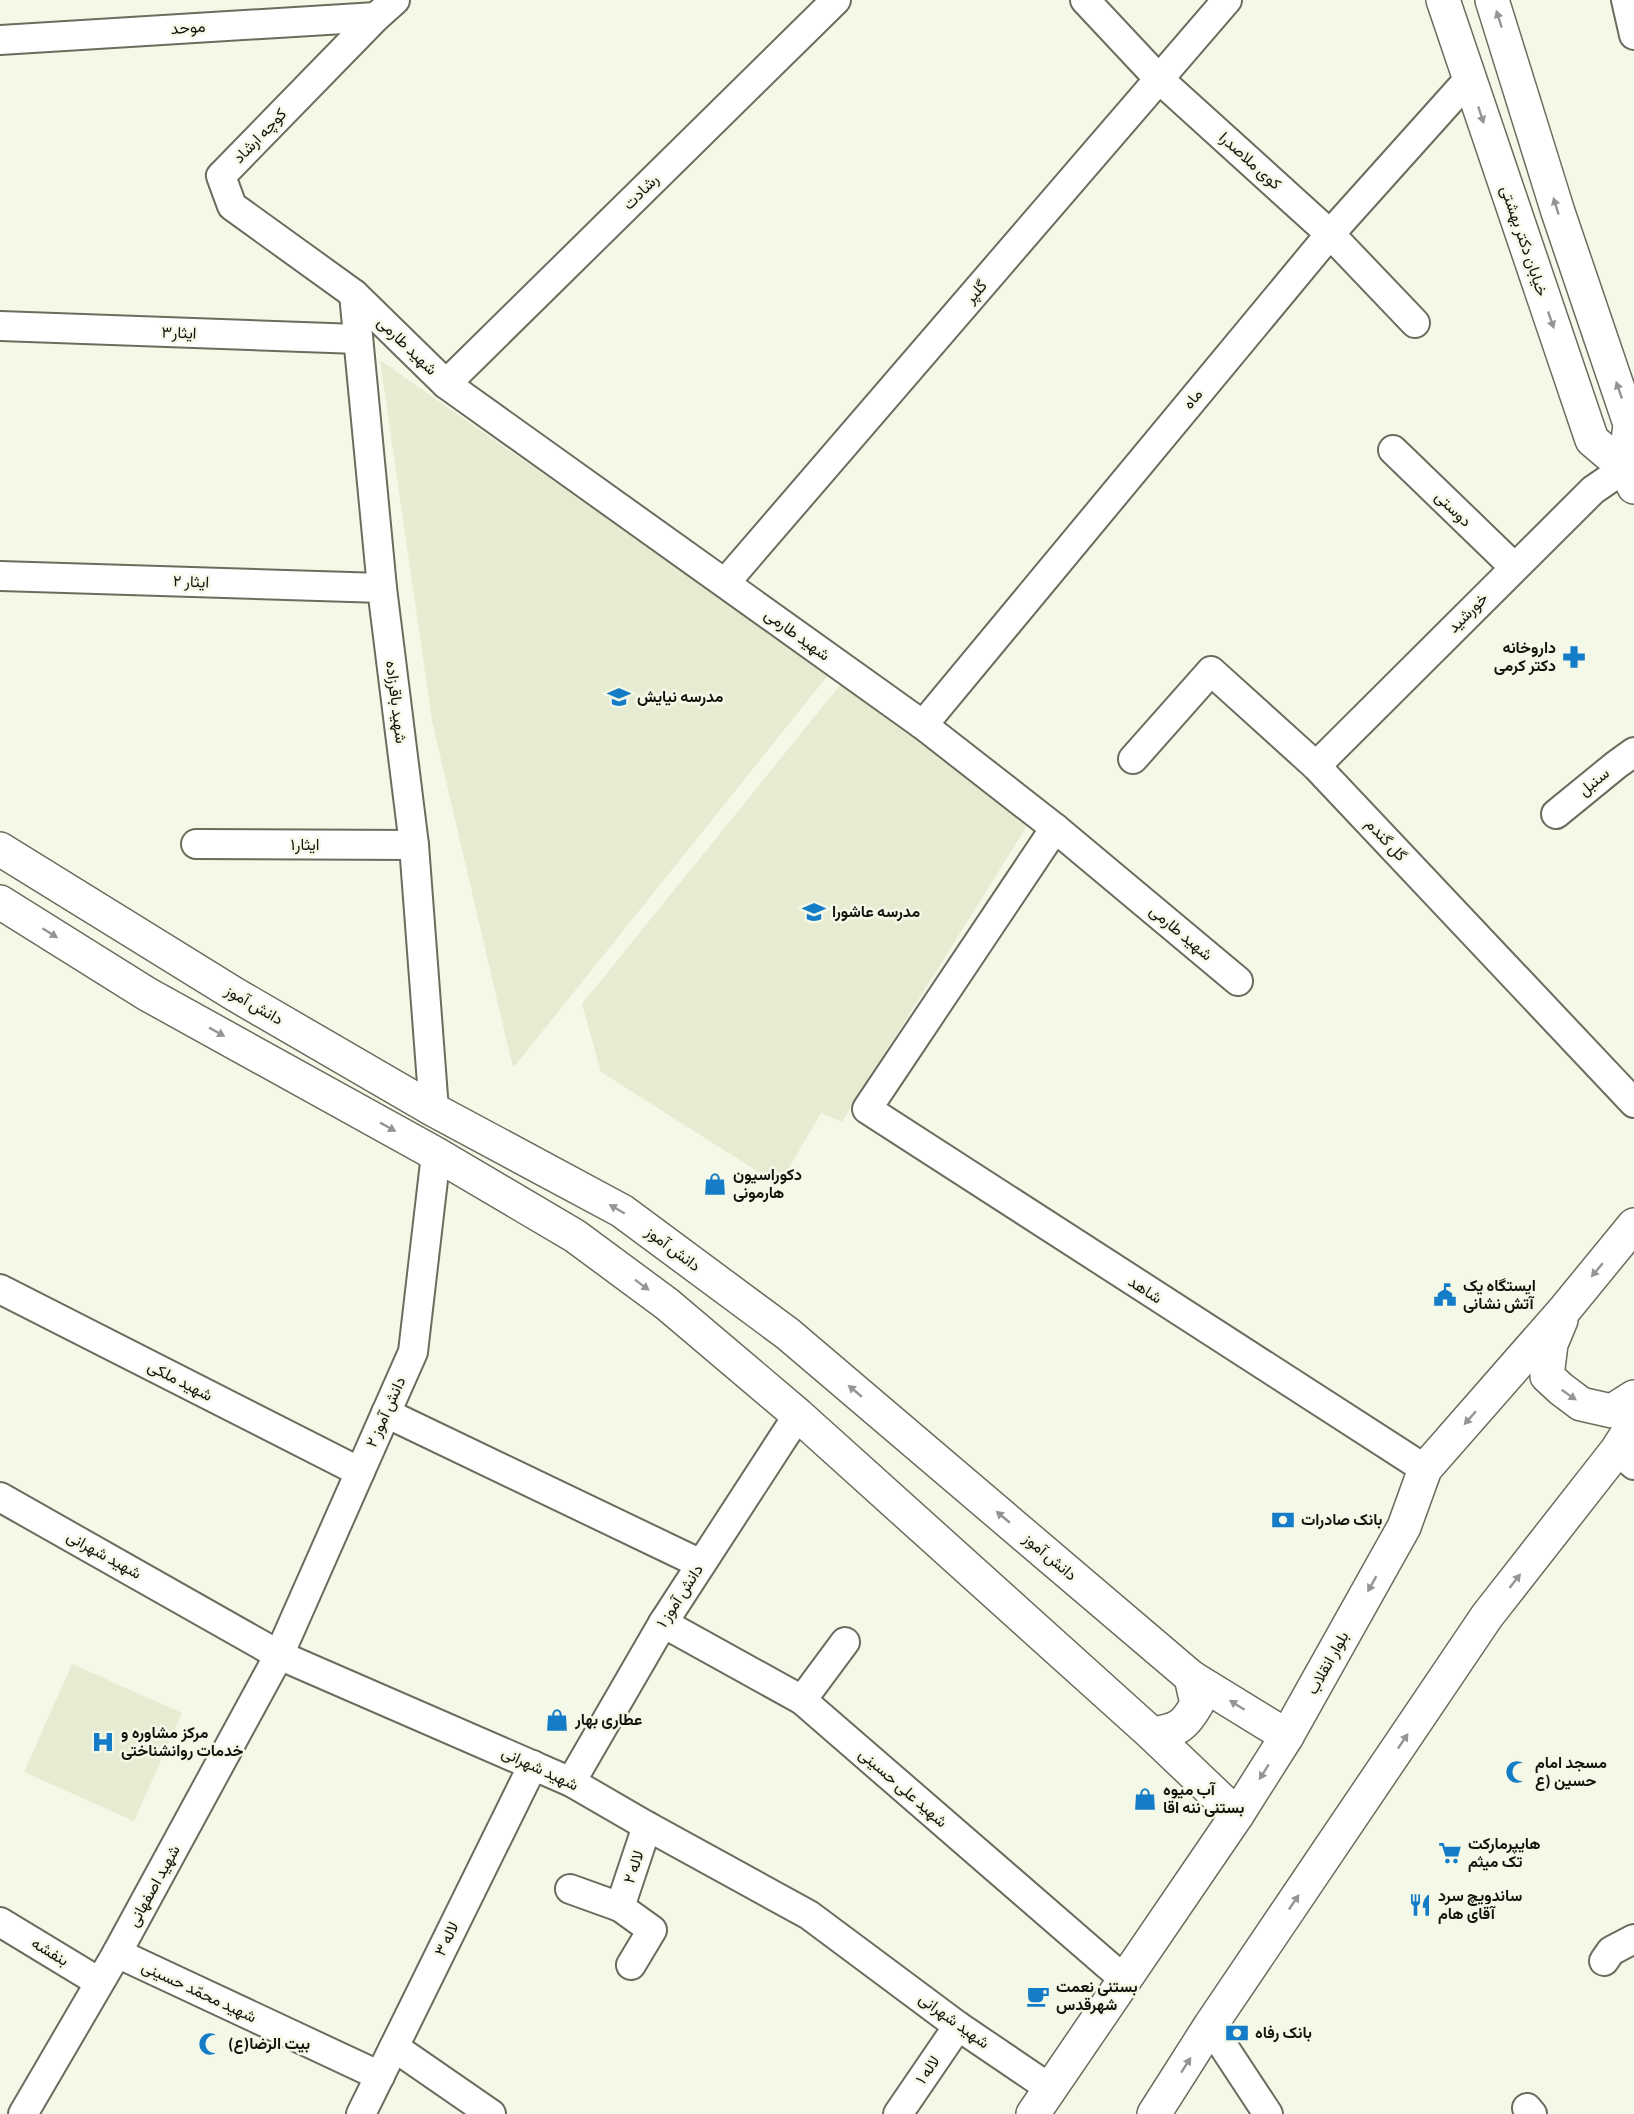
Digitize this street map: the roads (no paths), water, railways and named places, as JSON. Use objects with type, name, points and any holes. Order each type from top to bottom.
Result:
[{"type":"street","name":"رشادت","points":[[446,384],[836,0]]},
{"type":"street","name":"کوی ملاصدرا","points":[[1085,0],[1159,79],[1330,234],[1415,323]]},
{"type":"street","name":"گلپر","points":[[725,583],[1227,0]]},
{"type":"street","name":"خیابان دکتر بهشتی","points":[[1443,0],[1592,440],[1630,477]]},
{"type":"street","points":[[1492,0],[1558,212],[1630,424],[1630,477]]},
{"type":"street","points":[[1626,0],[1634,35]]},
{"type":"street","name":"موحد","points":[[0,40],[386,8]]},
{"type":"street","name":"کوچه ارشاد","points":[[354,294],[232,206],[220,176],[386,8]]},
{"type":"street","name":"ماه","points":[[923,725],[1330,234],[1469,78]]},
{"type":"street","name":"شهید طارمی","points":[[354,294],[446,384],[923,725],[1054,828],[1238,981]]},
{"type":"street","name":"شهید باقرزاده","points":[[354,294],[382,588],[414,845],[434,1110]]},
{"type":"street","name":"ایثار۳","points":[[0,326],[358,339]]},
{"type":"street","name":"دوستی","points":[[1392,450],[1514,567]]},
{"type":"street","name":"خورشید","points":[[1316,766],[1593,490],[1630,477]]},
{"type":"street","name":"ایثار ۲","points":[[0,576],[382,588]]},
{"type":"street","name":"گل گندم","points":[[1133,759],[1211,671],[1316,766],[1634,1103]]},
{"type":"street","name":"سنبل","points":[[1556,814],[1634,752]]},
{"type":"street","name":"شاهد","points":[[1054,828],[867,1109],[1425,1469]]},
{"type":"street","name":"ایثار۱","points":[[196,844],[414,845]]},
{"type":"street","name":"دانش آموز","points":[[0,849],[236,995],[434,1110],[622,1211],[779,1328],[1191,1677],[1287,1736]]},
{"type":"street","points":[[0,902],[147,994],[436,1154],[575,1236],[667,1304],[798,1415],[1152,1734],[1237,1815]]},
{"type":"street","name":"دانش آموز ۲","points":[[279,1655],[413,1352],[436,1154]]},
{"type":"street","name":"بلوار انقلاب","points":[[1042,2102],[1237,1815],[1287,1736],[1404,1527],[1425,1469],[1566,1308],[1634,1225]]},
{"type":"street","name":"شهید ملکی","points":[[0,1289],[360,1472]]},
{"type":"street","points":[[1566,1308],[1551,1344],[1547,1376],[1581,1404],[1612,1411],[1634,1397]]},
{"type":"street","points":[[386,1413],[701,1564]]},
{"type":"street","name":"دانش آموز ۱","points":[[571,1782],[663,1623],[798,1415]]},
{"type":"street","points":[[1154,2114],[1210,2026],[1487,1616],[1628,1446]]},
{"type":"street","name":"شهید شهرانی","points":[[0,1497],[279,1655],[571,1782],[809,1915],[958,2026],[1042,2102]]},
{"type":"street","name":"شهید علی حسینی","points":[[663,1623],[802,1700],[1125,1980]]},
{"type":"street","points":[[802,1700],[845,1642]]},
{"type":"street","name":"شهید اصفهانی","points":[[23,2114],[117,1953],[279,1655]]},
{"type":"street","points":[[1152,1734],[1172,1731],[1186,1723],[1197,1704],[1191,1677]]},
{"type":"street","name":"لاله ۳","points":[[361,2114],[533,1765]]},
{"type":"street","name":"لاله ۲","points":[[620,1907],[647,1826]]},
{"type":"street","points":[[570,1889],[620,1907],[652,1930],[631,1965]]},
{"type":"street","name":"بنفشه","points":[[0,1922],[99,1982]]},
{"type":"street","points":[[1604,1961],[1611,1951],[1634,1939]]},
{"type":"street","name":"شهید محمّد حسینی","points":[[117,1953],[380,2076]]},
{"type":"street","name":"لاله ۱","points":[[898,2114],[958,2026]]},
{"type":"street","points":[[1210,2026],[1269,2114]]},
{"type":"street","points":[[394,2047],[491,2114]]},
{"type":"place","name":"داروخانه دکتر کرمی","points":[[1574,657]]},
{"type":"place","name":"مدرسه نیایش","points":[[619,697]]},
{"type":"place","name":"مدرسه عاشورا","points":[[814,912]]},
{"type":"place","name":"دکوراسیون هارمونی","points":[[715,1184]]},
{"type":"place","name":"ایستگاه یک آتش نشانی","points":[[1445,1295]]},
{"type":"place","name":"بانک صادرات","points":[[1283,1520]]},
{"type":"place","name":"عطاری بهار","points":[[557,1720]]},
{"type":"place","name":"مرکز مشاوره و خدمات روانشناختی","points":[[103,1742]]},
{"type":"place","name":"مسجد امام حسین (ع","points":[[1517,1772]]},
{"type":"place","name":"آب میوه بستنی ننه اقا","points":[[1145,1799]]},
{"type":"place","name":"هایپرمارکت تک میثم","points":[[1450,1853]]},
{"type":"place","name":"ساندویچ سرد آقای هام","points":[[1420,1905]]},
{"type":"place","name":"بستنی نعمت شهرقدس","points":[[1038,1996]]},
{"type":"place","name":"بانک رفاه","points":[[1237,2033]]},
{"type":"place","name":"بیت الرضا(ع)","points":[[210,2044]]}]
